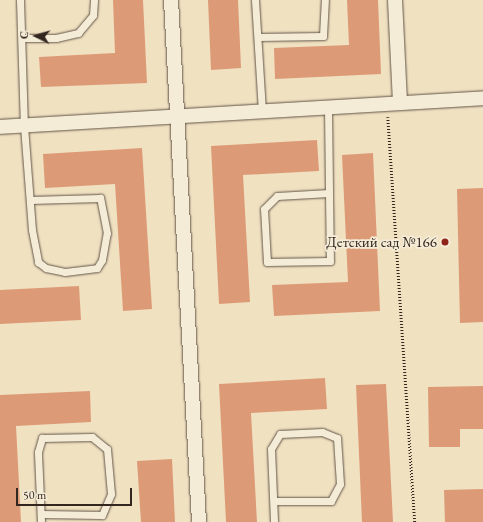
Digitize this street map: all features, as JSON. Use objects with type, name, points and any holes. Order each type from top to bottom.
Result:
[{"type":"street","points":[[171,0],[199,522]]},
{"type":"street","points":[[394,104],[395,0]]},
{"type":"street","points":[[0,126],[177,118],[483,98]]},
{"type":"lane","points":[[20,0],[24,126],[30,200],[38,262],[46,268],[65,272],[96,268],[102,260],[107,233],[100,198],[30,200]]},
{"type":"lane","points":[[22,38],[56,38],[78,33],[93,15],[94,0]]},
{"type":"lane","points":[[255,0],[262,112]]},
{"type":"lane","points":[[258,36],[323,36],[325,0]]},
{"type":"lane","points":[[328,108],[330,261],[267,262],[264,209],[277,196],[329,193]]},
{"type":"lane","points":[[274,501],[331,501],[340,484],[337,438],[322,432],[280,434],[271,449],[274,522]]},
{"type":"lane","points":[[92,437],[107,449],[111,494],[102,516],[41,518],[38,452],[42,438],[92,437]]},
{"type":"path","points":[[394,104],[415,522]]},
{"type":"building","points":[[113,0],[143,0],[147,83],[41,87],[39,57],[115,53]]},
{"type":"building","points":[[208,0],[238,0],[241,68],[211,70]]},
{"type":"building","points":[[347,0],[378,0],[381,74],[275,79],[274,48],[349,45]]},
{"type":"building","points":[[317,140],[319,171],[243,175],[250,302],[219,304],[211,146]]},
{"type":"building","points":[[142,148],[152,309],[123,311],[115,184],[45,188],[43,154]]},
{"type":"building","points":[[373,153],[380,311],[274,316],[272,285],[348,282],[342,155]]},
{"type":"building","points":[[483,188],[483,322],[460,323],[457,189]]},
{"type":"building","points":[[79,286],[81,320],[0,324],[0,290]]},
{"type":"building","points":[[325,378],[327,409],[251,413],[257,522],[226,522],[219,384]]},
{"type":"building","points":[[386,384],[393,522],[362,522],[356,385]]},
{"type":"building","points":[[483,386],[483,429],[460,429],[460,447],[429,447],[428,387]]},
{"type":"building","points":[[90,391],[91,422],[16,426],[21,522],[0,522],[0,395]]},
{"type":"building","points":[[172,459],[175,522],[141,522],[137,461]]},
{"type":"building","points":[[483,489],[483,522],[445,522],[444,490]]},
{"type":"place","name":"Детский сад №166","points":[[445,242]]}]
